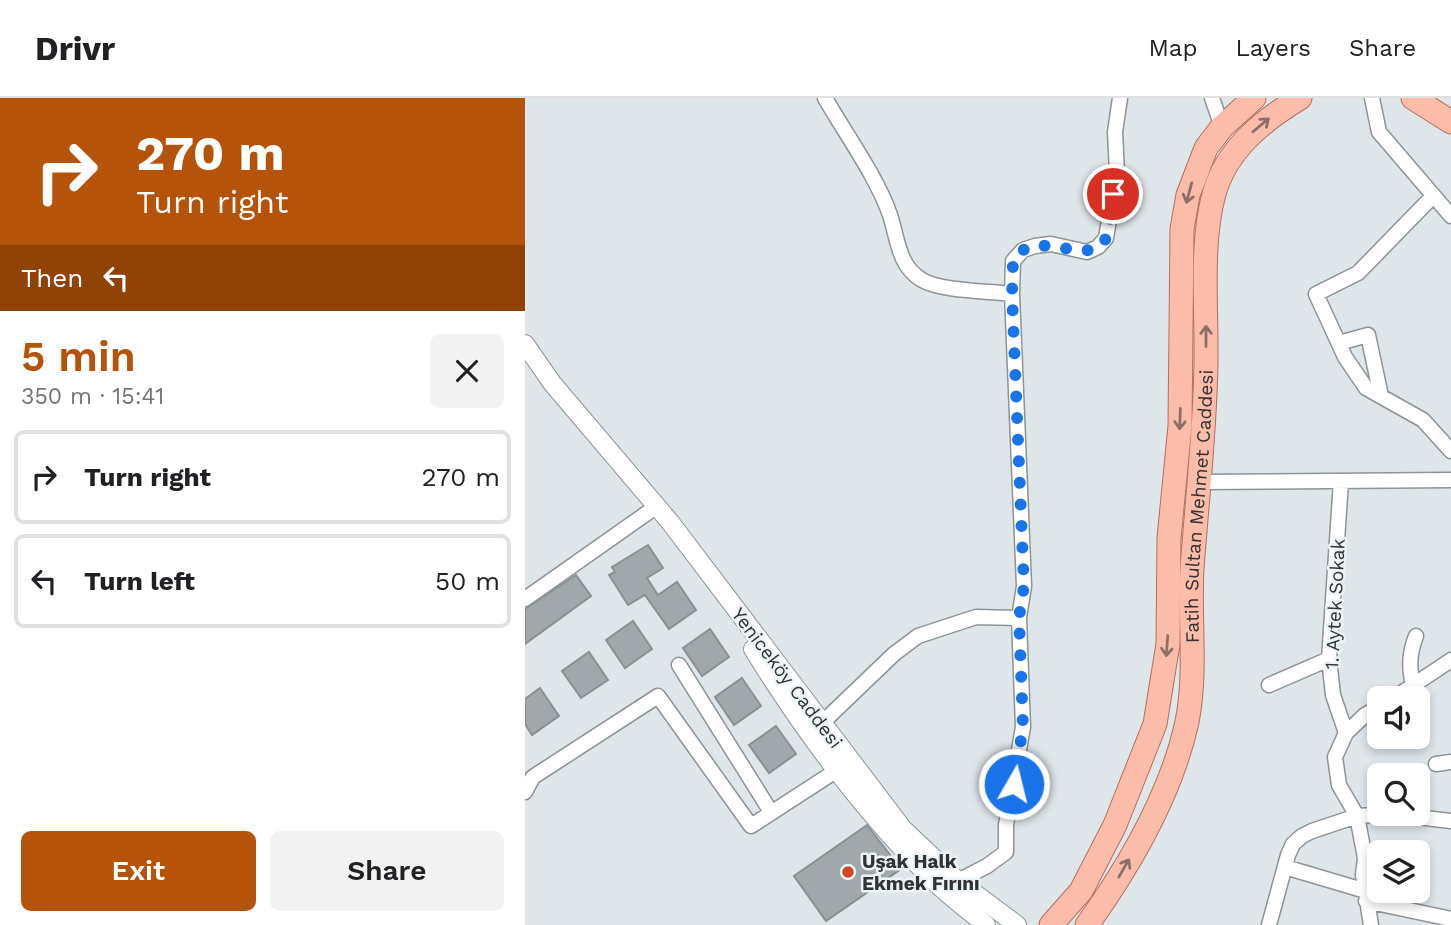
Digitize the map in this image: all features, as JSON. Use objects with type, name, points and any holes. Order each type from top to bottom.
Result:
[{"type":"main road","name":"Fatih Sultan Mehmet Caddesi","points":[[1051,925],[1081,891],[1115,825],[1137,772],[1157,712],[1168,644],[1169,538],[1180,426],[1182,229],[1188,195],[1206,148],[1222,127],[1254,98]]},
{"type":"main road","name":"Fatih Sultan Mehmet Caddesi","points":[[1087,925],[1105,900],[1154,816],[1174,767],[1187,721],[1191,671],[1192,571],[1206,364],[1206,250],[1214,194],[1228,162],[1247,137],[1266,120],[1300,98]]},
{"type":"main road","points":[[1413,98],[1451,122]]},
{"type":"street","points":[[825,98],[890,214],[900,254],[909,271],[924,282],[952,288],[1012,294]]},
{"type":"street","points":[[958,880],[987,866],[1006,852],[1006,825],[1023,727],[1019,618],[1024,586],[1012,294],[1013,261],[1023,250],[1035,246],[1051,244],[1087,252],[1098,247],[1106,238],[1117,173],[1115,132],[1120,98]]},
{"type":"street","points":[[1212,98],[1222,127]]},
{"type":"street","points":[[1372,98],[1379,132],[1451,216]]},
{"type":"street","points":[[1433,195],[1358,273],[1316,294],[1357,377],[1366,388],[1423,419],[1451,451]]},
{"type":"street","points":[[1339,342],[1369,335],[1381,396]]},
{"type":"street","points":[[525,344],[552,383],[657,506],[731,603]]},
{"type":"street","points":[[1200,482],[1451,480]]},
{"type":"street","name":"1. Aytek Sokak","points":[[1341,481],[1329,659],[1333,695],[1346,733]]},
{"type":"street","points":[[525,599],[657,506]]},
{"type":"street","name":"Yeniceköy Caddesi","points":[[731,603],[823,723],[843,767],[903,829],[958,880],[1017,925]]},
{"type":"street","name":"Yeniceköy Caddesi","points":[[731,603],[730,612],[779,692],[937,884],[986,925]]},
{"type":"street","points":[[823,723],[894,654],[918,636],[976,617],[1019,618]]},
{"type":"street","points":[[1416,636],[1409,667],[1413,686],[1451,660]]},
{"type":"street","points":[[1269,685],[1329,659]]},
{"type":"street","points":[[679,665],[771,812]]},
{"type":"street","points":[[525,792],[529,775],[658,696],[751,826],[843,767]]},
{"type":"street","points":[[1367,714],[1346,733],[1335,757],[1339,785],[1357,817],[1366,858],[1363,875],[1371,925]]},
{"type":"street","points":[[1269,925],[1293,844],[1312,831],[1357,817],[1391,814],[1451,821]]},
{"type":"street","points":[[1285,867],[1366,896],[1451,919]]},
{"type":"building","points":[[648,545],[663,568],[647,578],[658,595],[677,582],[696,610],[669,629],[645,595],[628,605],[609,575],[615,572],[612,567]]},
{"type":"building","points":[[576,575],[591,596],[525,644],[525,609]]},
{"type":"building","points":[[633,621],[652,649],[625,668],[606,640]]},
{"type":"building","points":[[710,629],[729,657],[702,676],[683,648]]},
{"type":"building","points":[[589,652],[608,680],[581,698],[562,671]]},
{"type":"building","points":[[742,678],[761,706],[734,725],[715,697]]},
{"type":"building","points":[[540,688],[559,716],[532,735],[525,724],[525,699]]},
{"type":"building","points":[[776,726],[796,754],[769,773],[749,745]]},
{"type":"building","name":"Uşak Halk Ekmek Fırını","points":[[867,825],[901,869],[826,921],[794,876]]},
{"type":"place","name":"Uşak Halk Ekmek Fırını","points":[[848,872]]},
{"type":"route","points":[[1014,784],[1023,727],[1019,618],[1024,586],[1012,294],[1013,261],[1023,250],[1035,246],[1051,244],[1087,252],[1098,247],[1106,238],[1113,194]]}]
